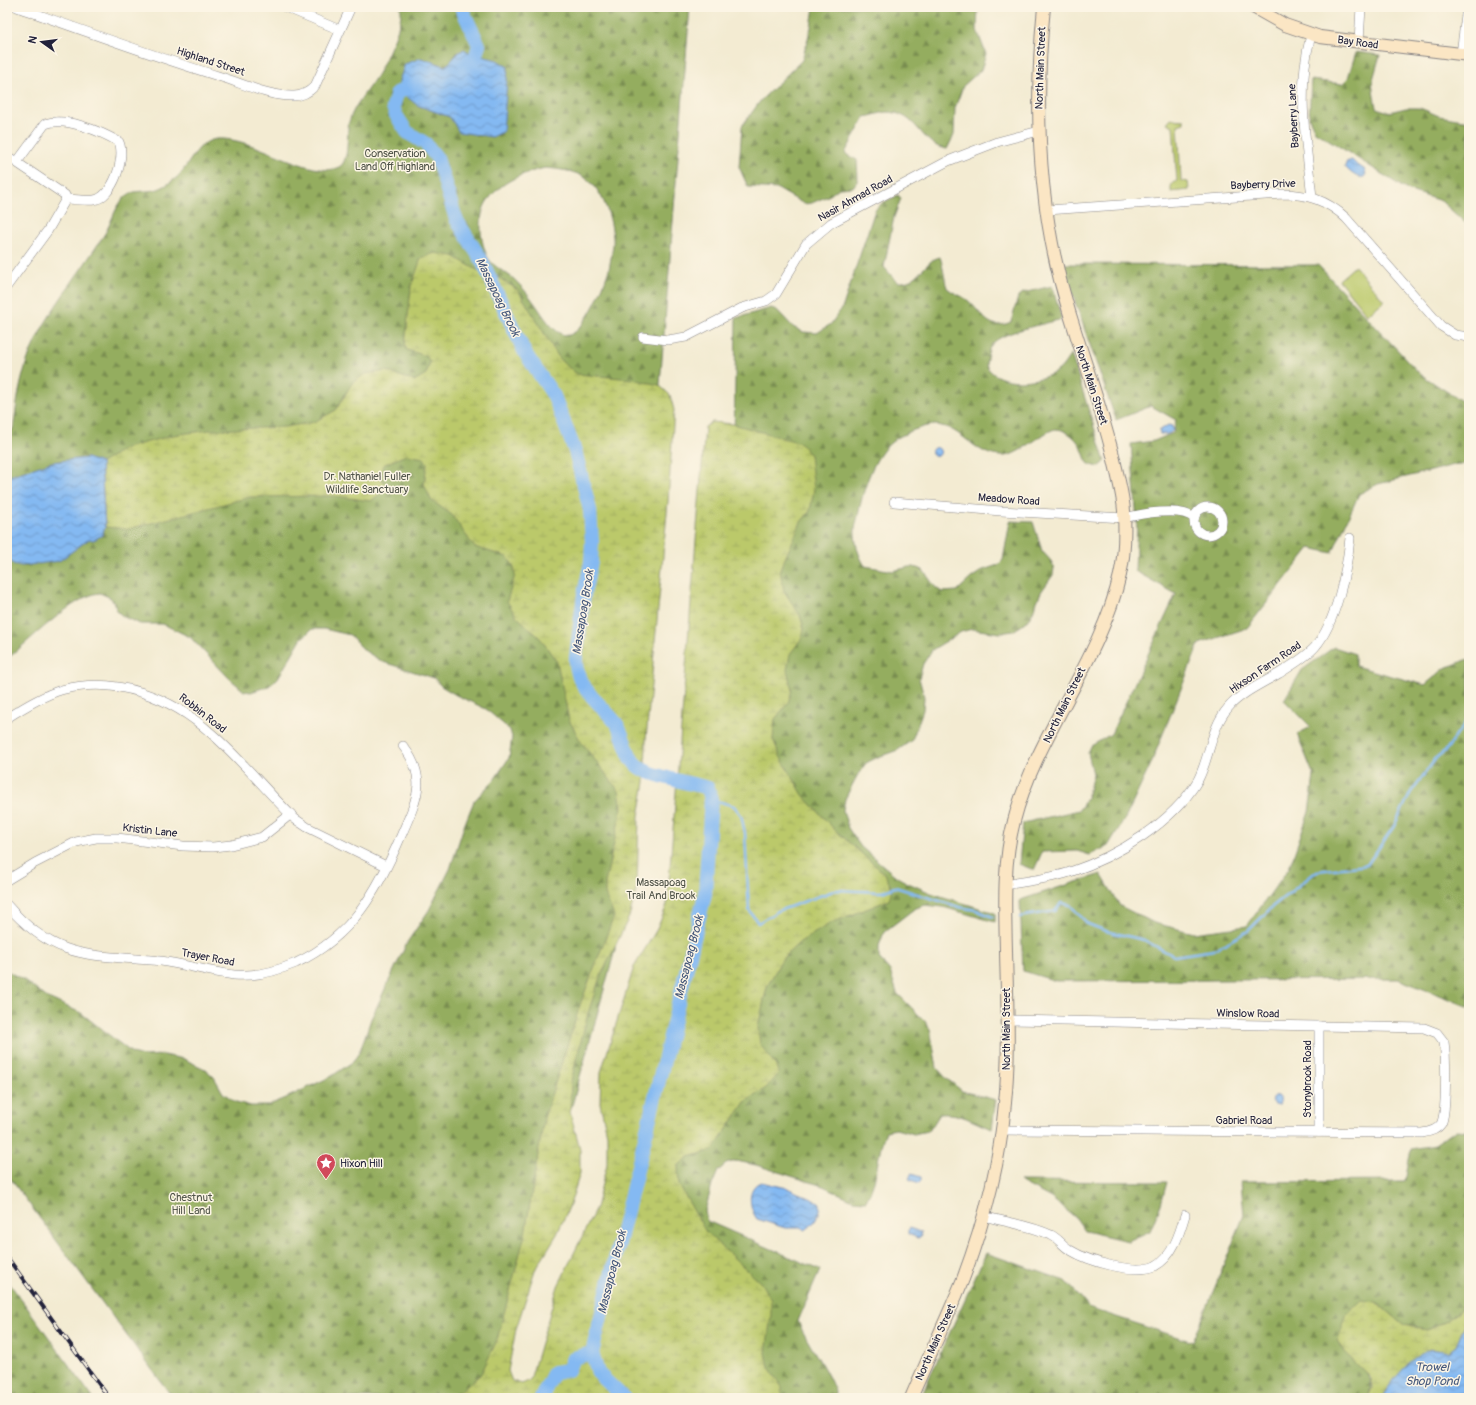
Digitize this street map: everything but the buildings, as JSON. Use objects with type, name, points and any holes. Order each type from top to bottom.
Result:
[{"type":"main road","name":"North Main Street","points":[[911,1398],[963,1279],[989,1194],[1001,1130],[1005,1103],[1008,1020],[1005,885],[1010,839],[1020,800],[1035,765],[1101,630],[1120,578],[1124,557],[1123,500],[1109,437],[1067,306],[1060,279],[1047,210],[1039,131],[1038,72],[1044,7]]},
{"type":"main road","name":"Bay Road","points":[[1253,7],[1285,25],[1311,35],[1465,55]]},
{"type":"street","name":"Highland Street","points":[[17,7],[172,61],[261,89],[291,96],[307,94],[315,86],[351,7]]},
{"type":"street","points":[[285,7],[340,30]]},
{"type":"street","points":[[1358,42],[1361,7]]},
{"type":"street","points":[[1465,55],[1467,7]]},
{"type":"street","name":"Bayberry Lane","points":[[1311,35],[1304,67],[1302,101],[1312,197]]},
{"type":"street","points":[[17,162],[45,124],[50,122],[65,122],[98,132],[119,142],[122,147],[120,166],[110,188],[103,196],[95,200],[66,199]]},
{"type":"street","name":"Nasir Ahmad Road","points":[[643,337],[668,340],[684,338],[701,331],[742,308],[766,301],[776,294],[806,244],[832,223],[948,161],[997,142],[1039,131]]},
{"type":"street","points":[[7,156],[64,195],[66,199]]},
{"type":"street","name":"Bayberry Drive","points":[[1047,210],[1282,194],[1312,197],[1328,203],[1346,218],[1441,326],[1456,335],[1469,338]]},
{"type":"street","points":[[7,286],[11,272],[48,230],[66,199]]},
{"type":"street","name":"Meadow Road","points":[[894,502],[1001,511],[1124,518],[1135,515],[1181,511],[1194,518]]},
{"type":"street","name":"Hixson Farm Road","points":[[1005,885],[1069,872],[1101,860],[1138,838],[1172,812],[1187,796],[1198,780],[1220,722],[1227,708],[1300,660],[1320,641],[1336,602],[1345,567],[1350,538]]},
{"type":"street","name":"Robbin Road","points":[[7,718],[39,699],[62,690],[87,686],[112,685],[159,697],[174,705],[212,734],[291,814],[307,827],[386,866]]},
{"type":"street","name":"Trayer Road","points":[[7,905],[24,923],[51,943],[69,951],[92,957],[180,963],[235,975],[272,972],[290,965],[314,955],[339,936],[353,922],[366,904],[386,866],[413,807],[418,787],[417,770],[410,754],[403,746]]},
{"type":"street","name":"Kristin Lane","points":[[7,880],[35,863],[76,842],[96,838],[116,838],[183,846],[213,847],[231,845],[262,837],[291,814]]},
{"type":"street","name":"Winslow Road","points":[[1008,1020],[1319,1026],[1431,1030],[1437,1033],[1444,1042],[1445,1081]]},
{"type":"street","name":"Stonybrook Road","points":[[1319,1026],[1319,1132]]},
{"type":"street","name":"Gabriel Road","points":[[1001,1130],[1422,1133],[1435,1130],[1440,1126],[1443,1120],[1445,1081]]},
{"type":"street","points":[[983,1216],[1051,1235],[1069,1249],[1090,1260],[1134,1269],[1155,1266],[1169,1253],[1180,1234],[1185,1215]]},
{"type":"green space","points":[[400,7],[690,7],[615,950],[491,1398],[173,1398],[7,1174],[7,971],[24,980],[46,997],[81,1013],[132,1053],[143,1056],[164,1055],[184,1059],[205,1069],[214,1077],[223,1093],[236,1102],[251,1106],[267,1106],[286,1098],[332,1076],[354,1061],[361,1048],[371,1019],[408,941],[429,910],[450,869],[474,801],[494,780],[509,758],[512,737],[510,730],[486,709],[456,695],[441,686],[434,678],[383,662],[365,651],[350,635],[324,629],[312,629],[301,639],[278,678],[269,686],[251,692],[244,691],[229,678],[190,637],[163,624],[140,624],[124,617],[118,612],[111,598],[100,593],[90,595],[65,610],[7,659],[7,556],[13,564],[59,561],[89,539],[87,458],[52,462],[7,477],[7,440],[14,426],[24,370],[37,338],[45,323],[104,235],[117,208],[124,198],[132,193],[151,191],[168,184],[181,173],[198,149],[204,144],[217,139],[232,140],[248,144],[298,164],[314,168],[328,170],[339,167],[345,159],[348,127],[351,115],[382,66],[398,29],[401,12]],"holes":[[[458,52],[497,60],[450,117],[417,105],[421,58],[445,66],[453,62]],[[545,168],[566,171],[586,178],[599,192],[607,210],[612,228],[613,247],[605,281],[595,304],[582,325],[575,332],[569,335],[564,335],[554,328],[518,283],[490,261],[483,244],[481,221],[482,213],[488,200],[506,183],[521,175]]]},
{"type":"green space","points":[[814,7],[978,7],[977,30],[986,54],[981,70],[963,86],[955,108],[954,135],[947,149],[938,147],[931,142],[906,117],[897,113],[886,112],[865,117],[845,153],[857,160],[858,180],[853,187],[839,188],[830,195],[812,203],[804,204],[778,189],[748,187],[739,167],[742,126],[761,100],[802,60],[811,27]]},
{"type":"green space","points":[[1356,52],[1380,55],[1372,83],[1376,108],[1389,112],[1406,108],[1420,108],[1439,116],[1469,121],[1469,226],[1441,201],[1407,190],[1315,131],[1309,118],[1311,80],[1342,84],[1348,78]]},
{"type":"green space","points":[[1170,119],[1184,120],[1184,123],[1178,125],[1181,181],[1188,182],[1189,190],[1171,192],[1171,185],[1177,181],[1173,126],[1167,123]]},
{"type":"green space","points":[[898,195],[901,198],[894,217],[884,267],[897,282],[911,280],[934,259],[940,257],[947,288],[966,299],[985,319],[996,325],[1003,325],[1011,322],[1018,297],[1023,293],[1052,286],[1062,319],[1025,328],[998,339],[990,348],[986,365],[992,372],[1000,377],[1010,380],[1032,380],[1043,378],[1060,369],[1071,354],[1105,462],[1099,467],[1089,464],[1078,442],[1068,433],[1060,429],[1051,430],[1017,452],[1003,456],[984,452],[953,430],[935,425],[925,426],[896,438],[880,455],[870,473],[861,502],[856,526],[855,535],[857,547],[859,555],[865,566],[893,571],[909,567],[923,570],[936,588],[942,592],[957,591],[971,578],[983,570],[998,565],[1003,560],[1010,521],[1033,522],[1042,551],[1051,561],[1054,568],[1053,575],[1041,592],[1031,616],[1024,624],[1013,631],[1000,633],[972,629],[961,632],[932,650],[923,664],[919,678],[924,697],[923,710],[912,740],[898,750],[866,763],[857,776],[845,799],[843,810],[848,828],[861,847],[897,877],[931,893],[995,913],[995,922],[943,907],[924,905],[914,909],[884,932],[879,946],[879,958],[890,971],[897,993],[924,1020],[930,1029],[937,1068],[945,1077],[962,1091],[996,1100],[992,1129],[960,1116],[940,1114],[931,1128],[927,1131],[914,1134],[896,1129],[886,1131],[880,1149],[873,1184],[866,1201],[853,1200],[823,1186],[756,1165],[736,1161],[726,1164],[718,1171],[712,1185],[705,1211],[707,1221],[820,1270],[798,1321],[824,1368],[837,1398],[572,1398],[617,1229],[733,504],[736,318],[771,308],[777,310],[793,327],[803,332],[817,333],[831,324],[843,306],[875,210],[882,203]]},
{"type":"green space","name":"Dr. Nathaniel Fuller Wildlife Sanctuary","points":[[435,253],[453,256],[477,270],[499,278],[518,290],[561,361],[577,374],[632,379],[659,385],[670,395],[674,410],[668,502],[646,739],[645,782],[639,816],[637,888],[629,917],[599,980],[588,1013],[571,1081],[570,1112],[580,1149],[580,1173],[570,1205],[557,1234],[535,1270],[516,1329],[508,1371],[512,1381],[522,1384],[530,1380],[558,1286],[596,1208],[607,1164],[607,1134],[600,1103],[601,1072],[634,967],[657,929],[667,905],[705,427],[712,422],[733,424],[801,443],[810,455],[814,489],[810,511],[801,522],[780,570],[784,591],[800,615],[804,629],[802,638],[790,654],[787,670],[792,690],[788,703],[775,719],[773,739],[780,756],[803,795],[835,830],[885,874],[892,889],[889,900],[831,923],[800,942],[782,959],[767,987],[758,1027],[760,1044],[775,1064],[779,1074],[766,1088],[745,1102],[713,1150],[689,1157],[678,1166],[679,1185],[706,1232],[761,1283],[771,1300],[771,1315],[766,1353],[769,1367],[782,1387],[783,1398],[433,1398],[449,1396],[461,1391],[481,1374],[497,1340],[525,1234],[544,1118],[581,1002],[614,916],[605,894],[605,883],[622,807],[619,791],[581,742],[569,720],[557,662],[540,638],[516,616],[507,601],[515,575],[513,565],[507,557],[474,547],[452,515],[431,500],[424,484],[427,463],[424,458],[406,455],[383,465],[381,475],[386,489],[371,501],[334,496],[250,497],[129,529],[105,527],[101,463],[126,448],[173,435],[209,430],[285,427],[314,422],[336,410],[352,383],[365,374],[386,371],[414,381],[426,374],[430,362],[426,356],[407,350],[405,346],[411,287],[421,258]]},
{"type":"green space","points":[[1062,264],[1318,265],[1420,374],[1469,406],[1469,464],[1458,464],[1378,484],[1359,494],[1332,553],[1310,548],[1247,628],[1199,644],[1150,766],[1126,817],[1108,846],[1090,855],[1077,851],[1042,852],[1034,870],[1019,864],[1023,823],[1079,810],[1087,798],[1093,774],[1088,753],[1091,746],[1111,734],[1176,594],[1135,571],[1137,522],[1131,444],[1154,441],[1173,433],[1176,420],[1151,406],[1116,420]]},
{"type":"green space","points":[[1355,266],[1384,301],[1367,315],[1339,280]]},
{"type":"green space","points":[[1334,647],[1355,654],[1355,666],[1425,685],[1445,668],[1469,659],[1469,1007],[1398,979],[1056,981],[1023,971],[1020,900],[1101,874],[1120,906],[1154,923],[1194,933],[1247,926],[1289,868],[1309,812],[1314,776],[1297,734],[1311,727],[1284,700],[1302,670]]},
{"type":"green space","points":[[1456,1130],[1469,1131],[1469,1302],[1445,1322],[1426,1329],[1404,1325],[1377,1302],[1344,1352],[1361,1367],[1368,1377],[1370,1390],[1368,1398],[920,1398],[986,1253],[1066,1281],[1089,1308],[1193,1342],[1244,1215],[1241,1182],[1405,1181],[1411,1149],[1435,1145]]},
{"type":"green space","points":[[1019,1181],[1167,1182],[1161,1204],[1150,1231],[1128,1241],[1085,1231],[1076,1218],[1051,1198]]},
{"type":"green space","points":[[7,1280],[93,1398],[7,1398]]},
{"type":"green space","points":[[1361,1300],[1377,1302],[1404,1325],[1426,1329],[1445,1322],[1469,1302],[1469,1321],[1466,1322],[1456,1346],[1448,1352],[1430,1349],[1386,1390],[1382,1398],[1368,1398],[1372,1387],[1370,1377],[1344,1352],[1338,1341],[1347,1313]]},
{"type":"water","points":[[464,49],[470,53],[497,60],[508,67],[503,132],[492,137],[459,132],[450,117],[417,105],[400,91],[399,81],[405,64],[421,58],[445,66]]},
{"type":"water","points":[[1352,160],[1364,169],[1366,174],[1364,177],[1356,176],[1345,167],[1346,162]]},
{"type":"water","points":[[1168,425],[1172,426],[1173,430],[1165,434],[1160,434],[1159,431]]},
{"type":"water","points":[[936,447],[941,452],[936,457],[931,452]]},
{"type":"water","points":[[87,458],[101,463],[105,527],[102,535],[94,540],[89,539],[59,561],[22,566],[13,564],[7,556],[7,477],[52,462]]},
{"type":"water","points":[[1276,1095],[1281,1100],[1276,1105],[1271,1100]]},
{"type":"water","points":[[911,1174],[921,1177],[921,1181],[919,1183],[909,1179]]},
{"type":"water","points":[[761,1182],[787,1188],[819,1202],[820,1210],[817,1218],[805,1230],[800,1228],[785,1228],[757,1219],[752,1209],[750,1198],[753,1188]]},
{"type":"water","points":[[910,1228],[920,1232],[921,1236],[918,1238],[908,1234],[908,1230]]},
{"type":"water","name":"Trowel Shop Pond","points":[[1469,1321],[1469,1398],[1382,1398],[1402,1370],[1423,1352],[1436,1350],[1448,1352],[1456,1346],[1466,1322]]},
{"type":"waterway","name":"Massapoag Brook","points":[[461,7],[479,45],[473,64],[465,67]]},
{"type":"waterway","name":"Massapoag Brook","points":[[417,84],[397,93],[393,107],[396,115],[407,132],[426,144],[437,158],[456,219],[482,261],[525,353],[554,396],[575,451],[590,510],[592,542],[591,562],[584,594],[576,657],[576,668],[579,677],[589,693],[616,723],[622,734],[628,753],[635,764],[647,771],[673,780],[708,788],[711,799],[705,894],[592,1353],[598,1373],[624,1398]]},
{"type":"waterway","points":[[1020,917],[1055,911],[1061,903],[1070,905],[1088,924],[1106,931],[1144,940],[1174,956],[1214,950],[1248,931],[1273,906],[1317,871],[1367,865],[1394,826],[1411,792],[1437,757],[1446,750],[1469,718]]},
{"type":"waterway","points":[[711,799],[734,806],[741,815],[745,833],[749,910],[758,923],[778,911],[836,890],[882,892],[895,887],[959,907],[976,910],[993,917]]},
{"type":"waterway","points":[[541,1398],[554,1372],[568,1370],[573,1358],[592,1353]]},
{"type":"railway","points":[[7,1257],[109,1398]]},
{"type":"place","name":"Hixon Hill","points":[[326,1180]]},
{"type":"park label","name":"Conservation Land Off Highland","points":[[395,159]]},
{"type":"park label","name":"Massapoag Trail And Brook","points":[[661,888]]},
{"type":"park label","name":"Chestnut Hill Land","points":[[191,1203]]}]
